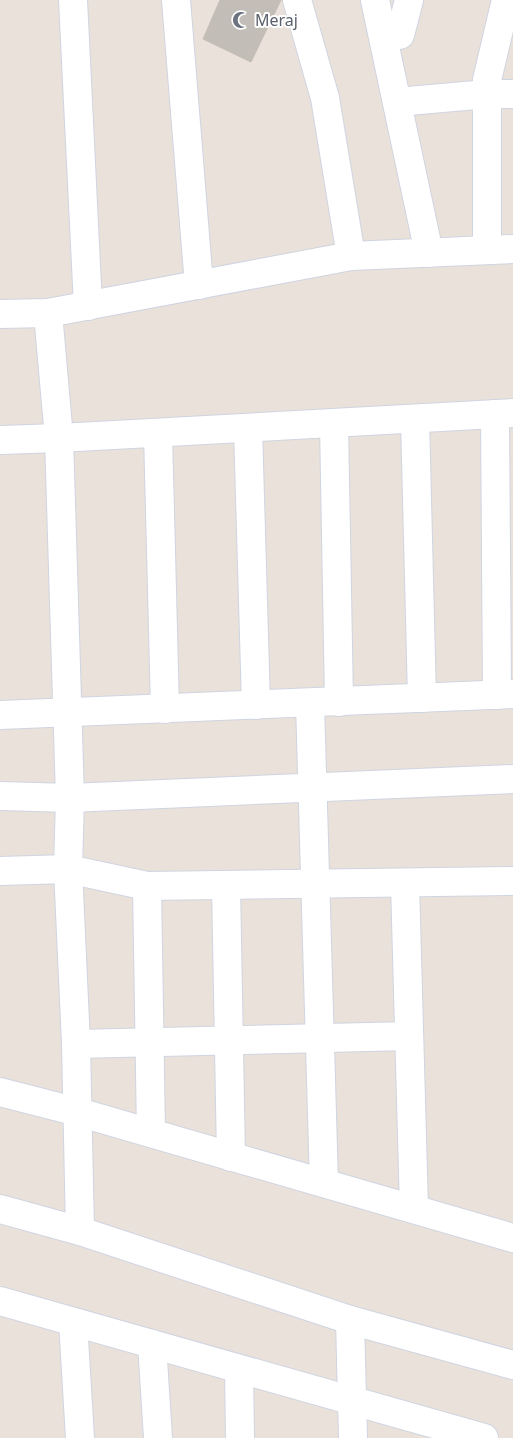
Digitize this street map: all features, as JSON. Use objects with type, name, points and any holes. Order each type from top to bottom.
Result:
[{"type":"street","points":[[73,0],[88,306]]},
{"type":"street","points":[[176,0],[199,285]]},
{"type":"street","points":[[297,0],[325,98],[351,256]]},
{"type":"street","points":[[376,0],[429,253]]},
{"type":"street","points":[[382,34],[400,35],[409,0]]},
{"type":"street","points":[[0,304],[0,314],[48,313],[351,256],[500,250],[500,94],[486,80],[506,0]]},
{"type":"street","points":[[397,102],[500,94]]},
{"type":"street","points":[[48,313],[59,438],[70,798],[68,868],[76,1044],[80,1231]]},
{"type":"street","points":[[0,440],[504,414],[505,695],[0,715]]},
{"type":"street","points":[[415,418],[422,698]]},
{"type":"street","points":[[334,423],[339,702]]},
{"type":"street","points":[[248,428],[256,705]]},
{"type":"street","points":[[158,433],[165,709]]},
{"type":"street","points":[[310,703],[324,1183]]},
{"type":"street","points":[[0,796],[70,798],[513,779]]},
{"type":"street","points":[[0,871],[68,868],[147,886],[513,881]]},
{"type":"street","points":[[405,883],[414,1209]]},
{"type":"street","points":[[226,885],[231,1156]]},
{"type":"street","points":[[147,886],[151,1134]]},
{"type":"street","points":[[76,1044],[409,1036]]},
{"type":"street","points":[[0,1092],[78,1112],[513,1238]]},
{"type":"street","points":[[0,1209],[80,1231],[350,1320],[513,1365]]},
{"type":"street","points":[[0,1302],[352,1400],[452,1434],[484,1438]]},
{"type":"street","points":[[350,1320],[353,1438]]},
{"type":"street","points":[[73,1322],[80,1438]]},
{"type":"street","points":[[152,1344],[158,1438]]},
{"type":"street","points":[[239,1369],[240,1438]]},
{"type":"building","name":"Meraj","points":[[220,0],[281,0],[251,62],[203,39]]},
{"type":"place","name":"Meraj","points":[[241,20]]}]
